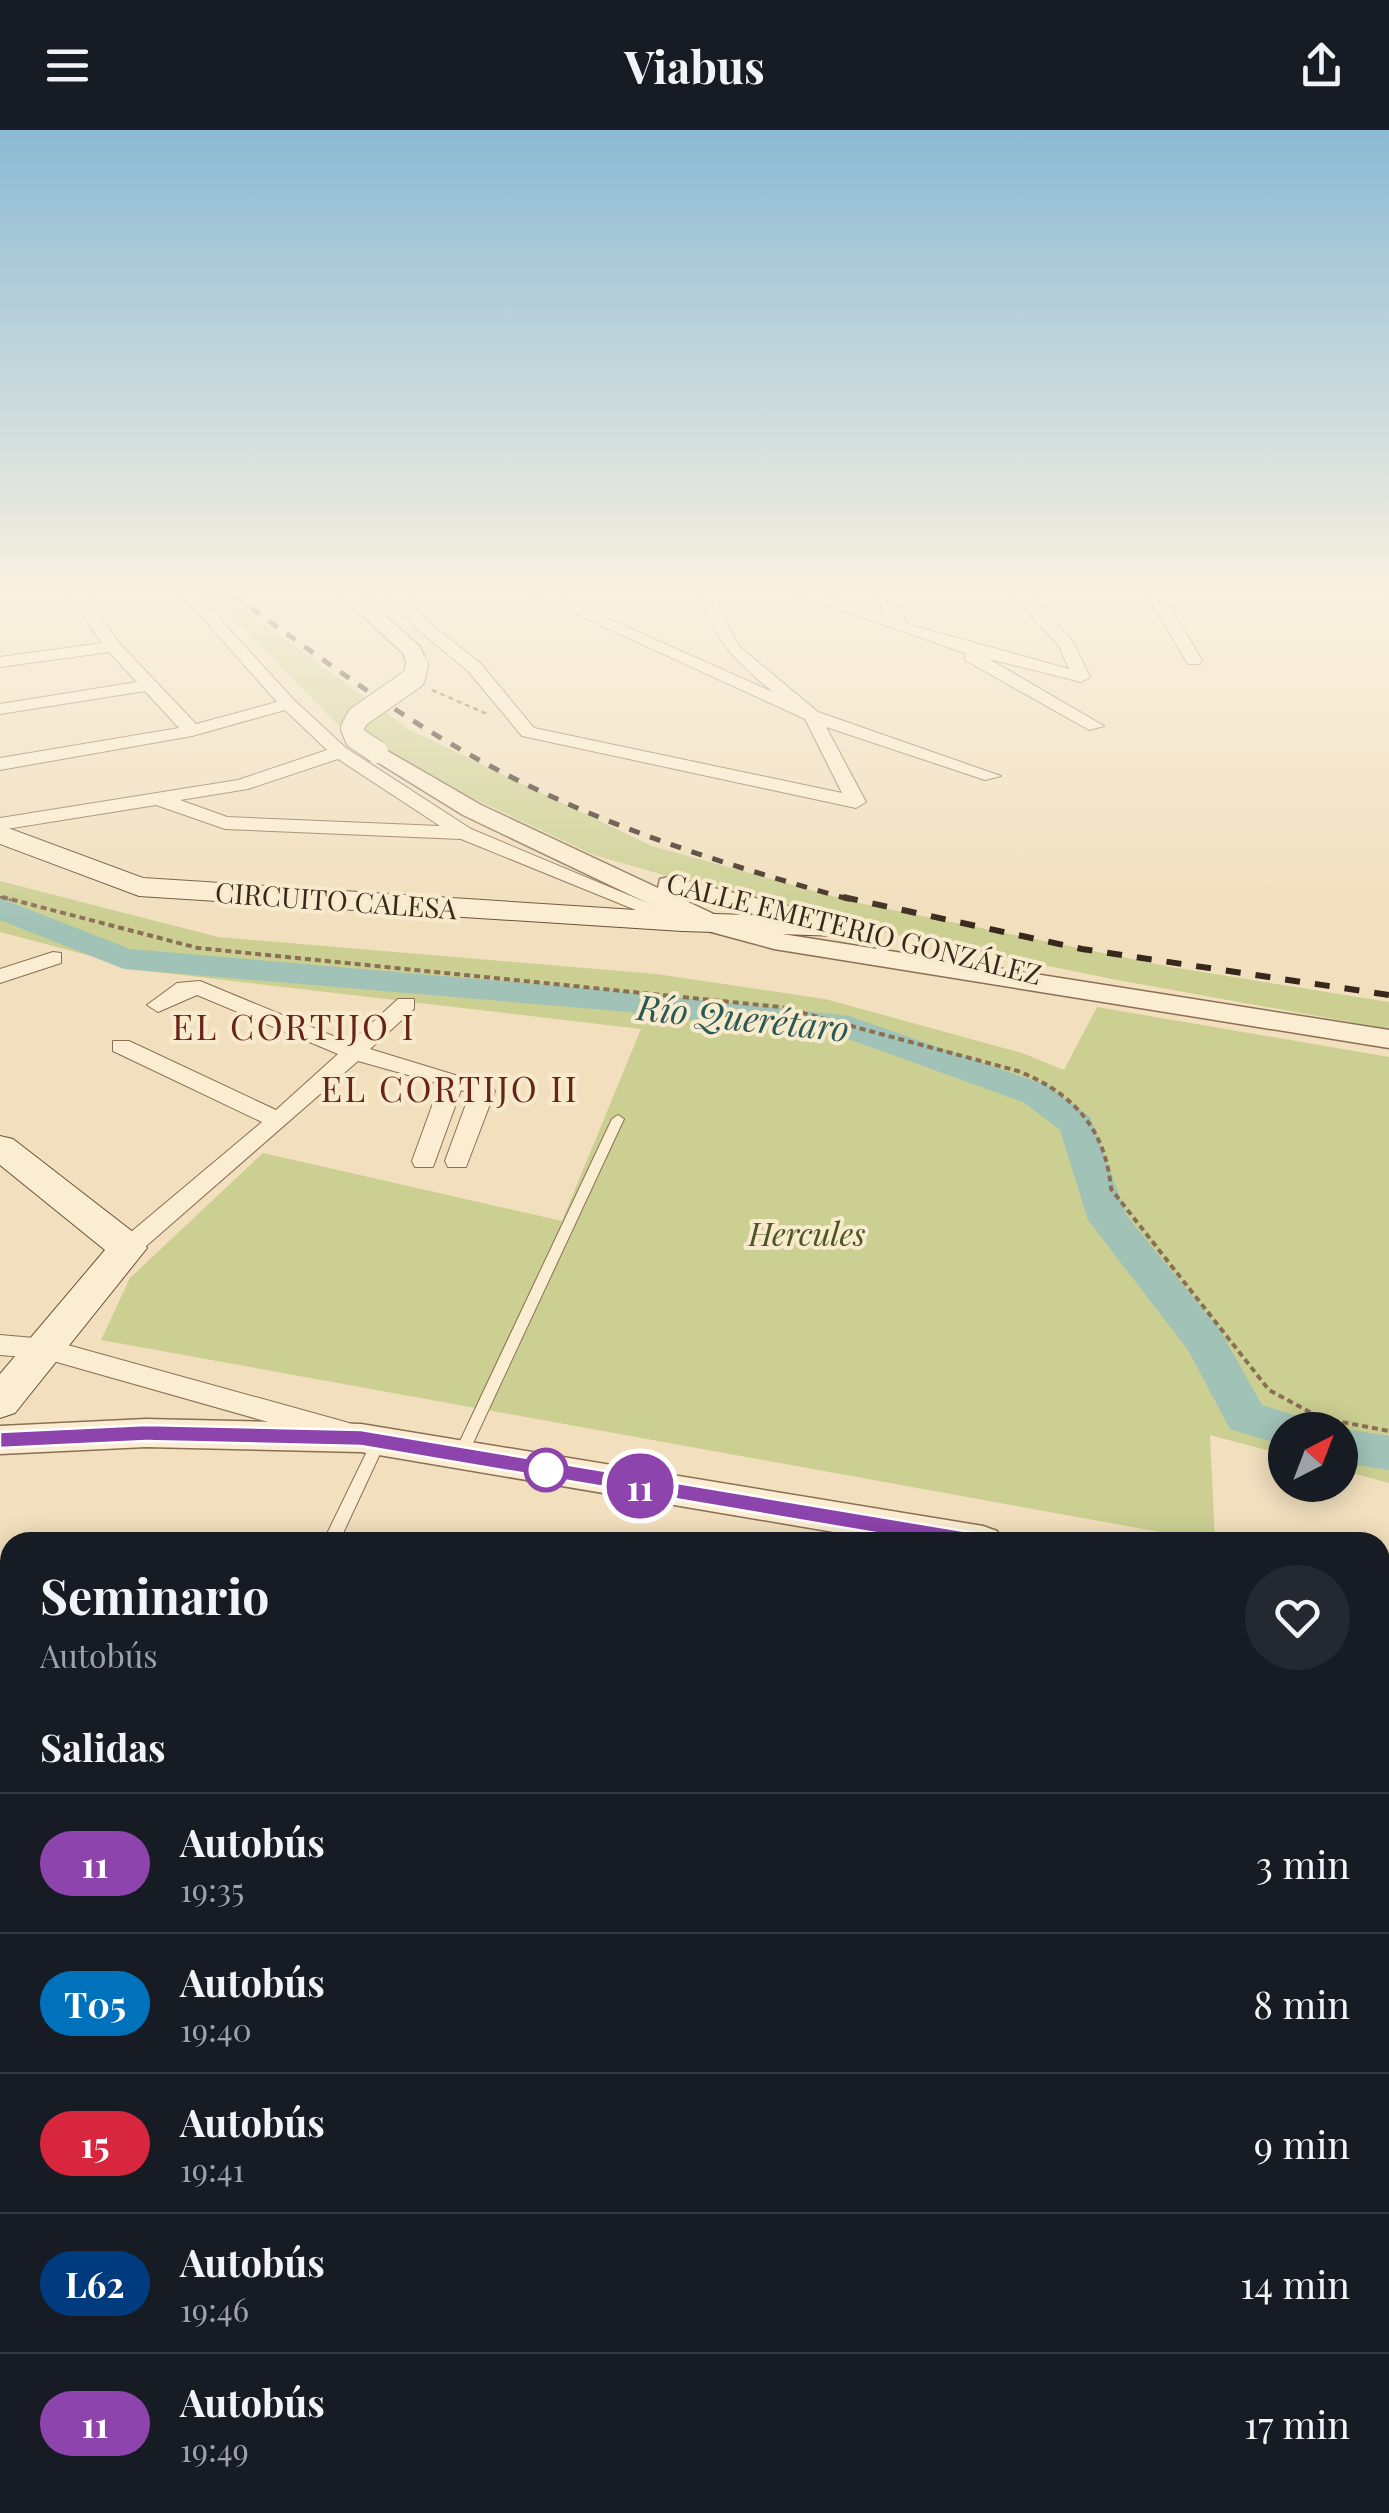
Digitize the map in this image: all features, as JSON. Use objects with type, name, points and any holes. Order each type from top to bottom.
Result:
[{"type":"main road","name":"CIRCUITO CALESA","points":[[0,834],[139,888],[697,923],[840,927]]},
{"type":"main road","points":[[0,1147],[128,1248],[0,1402]]},
{"type":"street","points":[[170,706],[192,731]]},
{"type":"street","points":[[0,764],[192,731],[280,706]]},
{"type":"street","name":"CIRCUITO CALESA","points":[[290,706],[340,752],[464,833],[697,923]]},
{"type":"street","name":"CALLE EMETERIO GONZÁLEZ","points":[[373,706],[358,717],[352,728],[356,738],[472,810],[577,857],[697,923],[774,942],[878,946],[1132,997],[1389,1039]]},
{"type":"street","points":[[507,706],[528,732],[856,802],[812,716],[800,706]]},
{"type":"street","points":[[791,706],[992,776]]},
{"type":"street","points":[[1060,706],[1095,726]]},
{"type":"street","points":[[0,824],[241,785],[340,752]]},
{"type":"street","points":[[160,800],[225,823],[464,833]]},
{"type":"street","name":"CALLE EMETERIO GONZÁLEZ","points":[[577,857],[694,892],[840,927],[878,946]]},
{"type":"street","points":[[0,976],[53,958]]},
{"type":"street","points":[[158,1005],[185,988],[200,988],[353,1052],[484,1090],[457,1161]]},
{"type":"street","points":[[128,1248],[279,1120],[406,1004]]},
{"type":"street","points":[[121,1046],[158,1067],[279,1120]]},
{"type":"street","points":[[424,1161],[452,1082]]},
{"type":"street","points":[[0,1344],[46,1348],[382,1442],[889,1532]]},
{"type":"street","points":[[0,1440],[146,1433],[382,1442]]},
{"type":"lane","points":[[460,1456],[618,1119]]},
{"type":"lane","points":[[336,1532],[382,1442]]},
{"type":"path","points":[[478,706],[528,732]]},
{"type":"path","points":[[0,896],[198,948],[781,1007],[862,1025],[1034,1078],[1070,1099],[1090,1122],[1110,1164],[1112,1188],[1269,1390],[1320,1418],[1389,1431]]},
{"type":"green space","points":[[319,706],[377,706],[410,730],[652,846],[854,902],[1171,967],[1389,1002],[1389,1029],[1112,979],[814,918],[594,855],[419,773],[337,724]]},
{"type":"green space","name":"Hercules","points":[[0,881],[218,937],[656,974],[825,999],[1022,1053],[1064,1070],[1097,1007],[1389,1057],[1389,1483],[1358,1475],[1358,1412],[1268,1412],[1268,1450],[1210,1435],[1215,1532],[1160,1532],[101,1340],[130,1278],[263,1153],[562,1221],[641,1029],[148,971],[0,932]]},
{"type":"waterway","name":"Río Querétaro","points":[[0,908],[124,959],[618,1001],[849,1027],[1036,1094],[1077,1125],[1108,1220],[1205,1341],[1246,1417],[1268,1424]]},
{"type":"waterway","name":"Río Querétaro","points":[[1358,1448],[1389,1453]]},
{"type":"railway","points":[[391,706],[481,761],[570,805],[662,841],[852,900]]},
{"type":"railway","points":[[843,897],[1082,949],[1389,995]]},
{"type":"bus line","name":"11","points":[[0,1440],[146,1433],[361,1438],[922,1532]]},
{"type":"district","name":"EL CORTIJO I","points":[[294,1028]]},
{"type":"district","name":"EL CORTIJO II","points":[[450,1090]]}]
